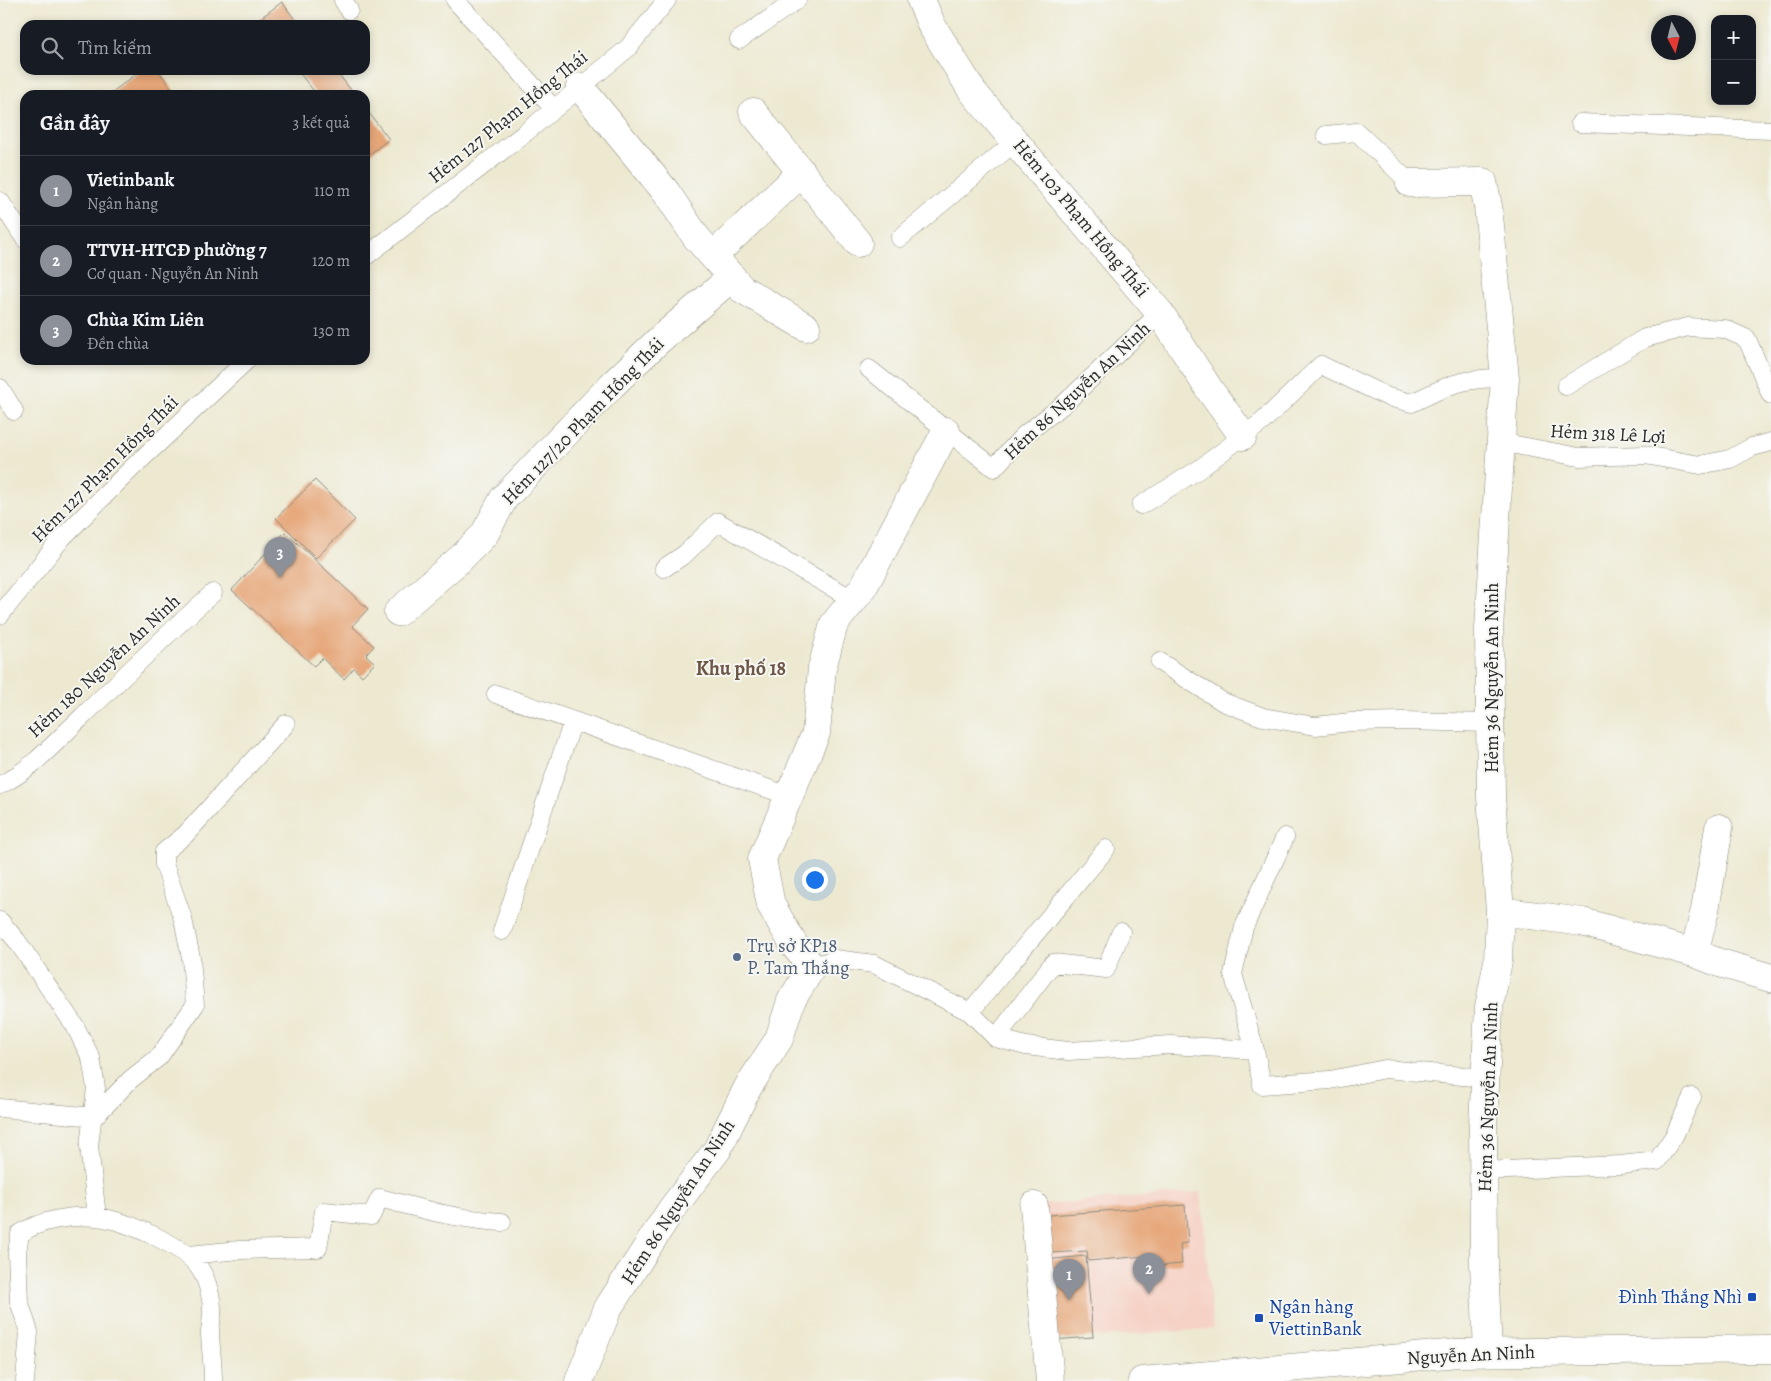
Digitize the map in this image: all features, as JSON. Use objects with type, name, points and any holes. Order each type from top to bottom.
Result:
[{"type":"street","name":"Hẻm 103 Phạm Hồng Thái","points":[[921,0],[932,26],[973,92],[1160,313],[1211,392],[1244,436]]},
{"type":"street","points":[[580,87],[666,192],[696,237],[742,289],[806,327]]},
{"type":"street","points":[[753,112],[858,243]]},
{"type":"street","points":[[713,256],[802,172]]},
{"type":"street","name":"Hẻm 36 Nguyễn An Ninh","points":[[1410,183],[1483,182],[1488,206],[1505,378],[1489,629],[1491,797],[1500,911],[1498,961],[1489,1007],[1485,1078],[1484,1264],[1488,1352]]},
{"type":"street","name":"Hẻm 127/20 Phạm Hồng Thái","points":[[398,612],[460,559],[484,535],[504,498],[612,385],[658,341],[732,277]]},
{"type":"street","points":[[812,967],[794,945],[771,905],[762,859],[816,733],[822,668],[834,624],[864,588],[946,431]]},
{"type":"street","points":[[1694,953],[1705,910],[1719,828]]},
{"type":"street","points":[[1500,911],[1582,922],[1694,953],[1771,978]]},
{"type":"street","name":"Hẻm 86 Nguyễn An Ninh","points":[[579,1381],[608,1308],[671,1210],[717,1150],[748,1087],[779,1038],[791,1001],[812,967]]},
{"type":"street","points":[[1034,1206],[1050,1381]]},
{"type":"street","name":"Nguyễn An Ninh","points":[[1142,1381],[1237,1377],[1458,1352],[1771,1349]]},
{"type":"lane","points":[[455,0],[554,108]]},
{"type":"lane","name":"Hẻm 127 Phạm Hồng Thái","points":[[370,254],[628,48],[667,0]]},
{"type":"lane","points":[[740,40],[797,0]]},
{"type":"lane","points":[[1580,124],[1771,130]]},
{"type":"lane","name":"Hẻm 36 Nguyễn An Ninh","points":[[1326,135],[1357,132],[1410,183]]},
{"type":"lane","points":[[900,238],[1016,141]]},
{"type":"lane","points":[[0,201],[20,231]]},
{"type":"lane","name":"Hẻm 86 Nguyễn An Ninh","points":[[869,369],[994,468],[1023,436],[1064,404],[1160,313]]},
{"type":"lane","points":[[1566,386],[1645,338],[1688,327],[1725,329],[1747,339],[1771,395]]},
{"type":"lane","name":"Hẻm 127 Phạm Hồng Thái","points":[[0,615],[62,538],[242,365]]},
{"type":"lane","points":[[1141,505],[1198,470],[1262,422],[1321,365],[1388,398],[1412,403],[1453,383],[1478,378],[1505,378]]},
{"type":"lane","points":[[0,388],[14,411]]},
{"type":"lane","name":"Hẻm 318 Lê Lợi","points":[[1500,442],[1579,457],[1645,455],[1700,465],[1730,459],[1752,447],[1771,442]]},
{"type":"lane","points":[[664,568],[685,554],[718,522],[854,600]]},
{"type":"lane","name":"Hẻm 180 Nguyễn An Ninh","points":[[0,785],[27,767],[66,733],[166,634],[212,593]]},
{"type":"lane","points":[[1160,662],[1223,702],[1263,717],[1315,726],[1351,722],[1393,721],[1490,723]]},
{"type":"lane","points":[[496,694],[789,796]]},
{"type":"lane","points":[[502,930],[573,720]]},
{"type":"lane","points":[[94,1117],[131,1079],[159,1057],[195,1006],[191,958],[182,919],[164,864],[164,852],[191,829],[286,724]]},
{"type":"lane","points":[[1284,837],[1244,927],[1233,974],[1256,1050],[1262,1084],[1330,1080],[1385,1069],[1485,1078]]},
{"type":"lane","points":[[970,1012],[1106,849]]},
{"type":"lane","points":[[0,921],[17,940],[75,1026],[91,1058],[96,1088],[89,1146],[98,1217]]},
{"type":"lane","points":[[996,1038],[1053,962],[1106,970],[1121,932]]},
{"type":"lane","points":[[812,967],[835,959],[874,964],[970,1012],[996,1038],[1026,1046],[1068,1051],[1170,1045],[1256,1050]]},
{"type":"lane","points":[[1484,1171],[1620,1166],[1656,1161],[1674,1136],[1692,1097]]},
{"type":"lane","points":[[0,1108],[94,1117]]},
{"type":"lane","points":[[189,1255],[239,1250],[318,1248],[324,1211],[371,1216],[380,1198],[440,1214],[479,1221],[502,1222]]},
{"type":"lane","points":[[25,1381],[29,1332],[19,1301],[17,1252],[20,1234],[29,1227],[50,1221],[98,1217],[163,1240],[189,1255],[201,1270],[209,1291],[212,1314],[210,1333],[213,1381]]},
{"type":"shaded area","points":[[1201,1192],[1213,1329],[1093,1337],[1086,1257],[1045,1260],[1039,1205]]},
{"type":"building","points":[[282,2],[295,20],[258,20]]},
{"type":"building","points":[[135,75],[162,75],[173,90],[115,90]]},
{"type":"building","points":[[301,75],[339,75],[351,90],[313,90]]},
{"type":"building","points":[[370,114],[389,139],[370,154]]},
{"type":"building","points":[[315,480],[355,520],[316,558],[276,518]]},
{"type":"building","points":[[285,532],[368,609],[352,626],[374,646],[366,655],[375,663],[362,676],[354,668],[344,679],[322,658],[314,666],[232,590]]},
{"type":"building","points":[[1185,1205],[1188,1243],[1180,1244],[1182,1264],[1147,1267],[1146,1256],[1088,1261],[1087,1251],[1051,1253],[1049,1215]]},
{"type":"building","points":[[1086,1256],[1093,1337],[1051,1340],[1044,1260]]},
{"type":"place","name":"Chùa Kim Liên","points":[[280,578]]},
{"type":"place","name":"Trụ sở KP18 P. Tam Thắng","points":[[737,957]]},
{"type":"place","name":"TTVH-HTCĐ phường 7","points":[[1149,1294]]},
{"type":"place","name":"Đình Thắng Nhì","points":[[1752,1297]]},
{"type":"place","name":"Vietinbank","points":[[1069,1300]]},
{"type":"place","name":"Ngân hàng ViettinBank","points":[[1259,1318]]},
{"type":"district","name":"Khu phố 18","points":[[741,668]]}]
